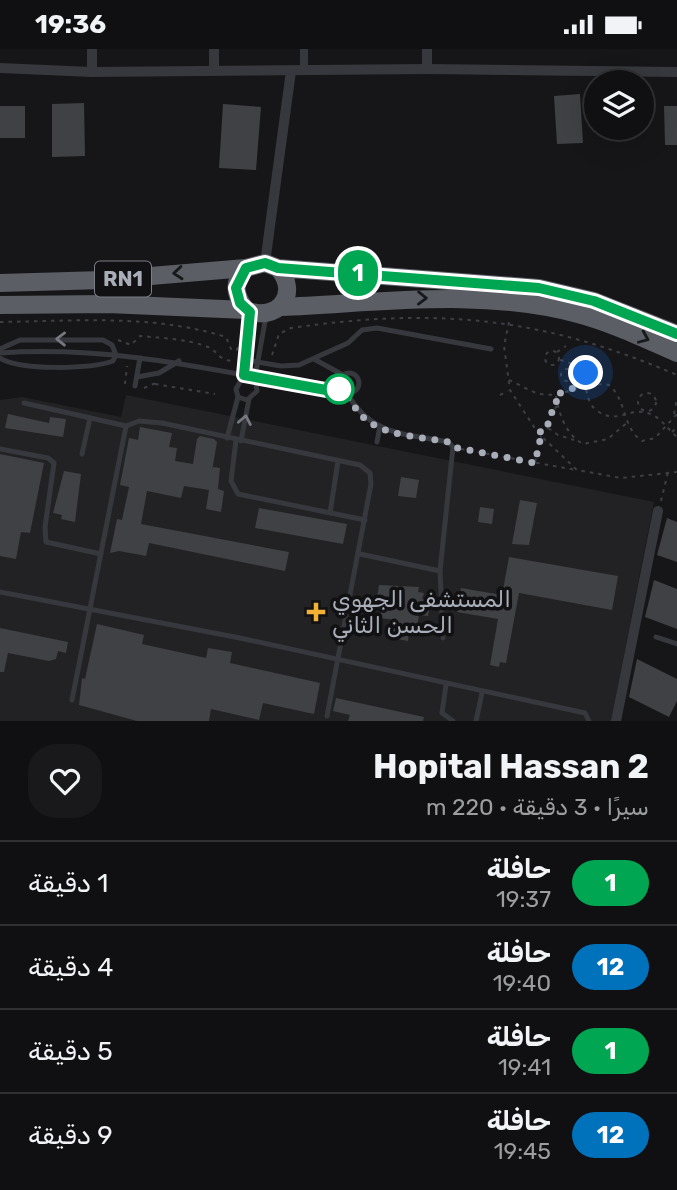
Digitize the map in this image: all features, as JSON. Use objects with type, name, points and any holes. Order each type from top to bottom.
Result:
[{"type":"highway","name":"RN1","points":[[0,283],[103,280],[272,265],[539,288],[594,301],[677,334]]},
{"type":"highway","points":[[246,268],[236,288],[261,311],[289,292],[288,282],[272,265]]},
{"type":"highway","name":"RN1","points":[[0,305],[108,304],[261,311],[410,298],[484,299],[577,313],[677,353]]},
{"type":"street","points":[[92,49],[92,72]]},
{"type":"street","points":[[214,49],[214,71]]},
{"type":"street","points":[[304,49],[304,70]]},
{"type":"street","points":[[427,49],[428,69]]},
{"type":"street","points":[[0,68],[92,72],[428,69],[677,72]]},
{"type":"street","points":[[272,265],[291,71]]},
{"type":"street","points":[[616,721],[658,511]]},
{"type":"lane","points":[[227,438],[238,397],[236,386],[244,375],[246,347],[261,311]]},
{"type":"lane","points":[[261,311],[261,348],[255,377],[257,391],[249,400],[231,481],[238,493],[365,520]]},
{"type":"lane","points":[[245,360],[290,366],[314,359],[348,343],[362,330],[377,328],[491,349]]},
{"type":"lane","points":[[20,340],[103,340],[112,345],[116,355],[113,361],[89,366],[26,365],[0,353],[20,340]]},
{"type":"lane","points":[[0,353],[116,355],[178,361],[326,390],[340,389],[347,393],[369,423],[448,442],[453,447],[440,571],[443,638]]},
{"type":"lane","points":[[135,386],[140,358]]},
{"type":"lane","points":[[314,359],[344,375],[352,374],[358,381],[357,389],[347,393]]},
{"type":"lane","points":[[136,377],[159,373],[178,361]]},
{"type":"lane","points":[[340,389],[339,381],[344,375]]},
{"type":"lane","points":[[238,397],[249,400]]},
{"type":"lane","points":[[24,403],[126,426],[139,421],[155,422],[360,465],[370,473],[372,484],[360,554],[327,716]]},
{"type":"lane","points":[[82,454],[90,418]]},
{"type":"lane","points":[[72,700],[126,426]]},
{"type":"lane","points":[[377,442],[380,426]]},
{"type":"lane","points":[[0,449],[48,457],[54,463],[45,527],[46,542],[101,554]]},
{"type":"lane","points":[[330,513],[338,461]]},
{"type":"lane","points":[[360,554],[440,571]]},
{"type":"lane","points":[[0,592],[240,638],[337,662],[585,713],[589,721]]},
{"type":"lane","points":[[656,636],[677,644]]},
{"type":"lane","points":[[446,685],[442,713],[453,721]]},
{"type":"lane","points":[[475,721],[482,693]]},
{"type":"path","points":[[261,348],[268,348],[267,355],[273,356],[276,339],[291,328],[367,320],[433,317],[509,323],[604,346],[677,375]]},
{"type":"path","points":[[0,322],[150,322],[226,337],[231,349],[246,347]]},
{"type":"path","points":[[509,323],[505,346],[510,390],[538,433],[577,470]]},
{"type":"path","points":[[560,360],[554,366],[546,363],[548,352],[556,352],[566,346]]},
{"type":"path","points":[[556,352],[560,360],[576,369],[587,383],[588,398],[596,409],[604,414],[626,417],[635,412],[646,412],[656,403],[654,395],[645,392],[638,402],[646,412],[666,423],[677,437]]},
{"type":"path","points":[[589,359],[596,363],[597,369],[586,373],[582,368],[583,362],[589,359]]},
{"type":"path","points":[[121,365],[127,364],[124,383],[145,388],[163,379]]},
{"type":"path","points":[[572,372],[582,368]]},
{"type":"path","points":[[508,379],[540,394],[555,395],[587,383],[609,385],[616,390],[635,437],[648,441],[655,438],[675,415],[677,398]]},
{"type":"path","points":[[154,384],[215,394]]},
{"type":"path","points":[[499,395],[510,390]]},
{"type":"path","points":[[555,395],[557,405],[576,440]]},
{"type":"path","points":[[548,428],[548,418],[557,405]]},
{"type":"path","points":[[548,428],[558,435],[583,444],[608,439],[628,422]]},
{"type":"path","points":[[672,433],[677,427]]},
{"type":"path","points":[[538,433],[548,428]]},
{"type":"path","points":[[535,463],[541,436]]},
{"type":"path","points":[[453,447],[621,478],[677,472]]},
{"type":"path","points":[[658,511],[668,471]]},
{"type":"shaded area","name":"المستشفى الجهوي الحسن الثاني","points":[[126,395],[654,502],[611,721],[0,721],[0,400],[22,397],[121,417]]},
{"type":"building","points":[[580,94],[583,143],[557,144],[554,96]]},
{"type":"building","points":[[84,103],[85,156],[52,157],[52,104]]},
{"type":"building","points":[[223,104],[261,107],[256,170],[219,168]]},
{"type":"building","points":[[0,106],[25,106],[25,138],[0,138]]},
{"type":"building","points":[[664,106],[677,106],[677,145],[665,145]]},
{"type":"building","points":[[8,414],[49,423],[50,417],[66,419],[63,437],[5,428]]},
{"type":"building","points":[[140,427],[172,433],[169,447],[177,448],[175,461],[193,464],[197,439],[200,436],[214,439],[217,442],[212,471],[213,467],[220,468],[218,489],[224,491],[221,512],[206,509],[209,490],[184,486],[181,498],[147,491],[141,524],[289,552],[285,571],[149,543],[146,556],[119,551],[110,553],[117,519],[122,520],[129,487],[120,485],[129,438],[138,440]]},
{"type":"building","points":[[0,454],[44,463],[30,533],[21,532],[16,559],[0,556]]},
{"type":"building","points":[[64,471],[81,474],[75,522],[61,519],[62,515],[53,513]]},
{"type":"building","points":[[401,477],[419,480],[416,498],[398,496]]},
{"type":"building","points":[[520,500],[537,503],[529,545],[512,544]]},
{"type":"building","points":[[480,507],[494,509],[492,524],[478,522]]},
{"type":"building","points":[[259,508],[347,524],[343,544],[255,528]]},
{"type":"building","points":[[667,518],[677,522],[677,562],[657,555]]},
{"type":"building","points":[[509,557],[618,576],[612,610],[519,593],[506,663],[500,662],[499,667],[490,665],[498,619],[457,612],[461,588],[502,595]]},
{"type":"building","points":[[654,580],[677,589],[677,629],[645,617]]},
{"type":"building","points":[[379,585],[419,587],[418,592],[424,593],[422,599],[431,600],[428,616],[419,615],[416,634],[409,633],[408,641],[392,638],[395,620],[380,618],[383,598],[377,597]]},
{"type":"building","points":[[97,624],[144,635],[142,644],[206,658],[208,648],[232,652],[230,663],[320,683],[314,714],[263,703],[259,720],[211,709],[209,721],[137,721],[79,705],[82,678],[85,679]]},
{"type":"building","points":[[0,628],[68,642],[66,653],[58,651],[56,659],[49,661],[8,653],[4,672],[0,672]]},
{"type":"building","points":[[637,659],[677,679],[677,701],[669,717],[629,697]]},
{"type":"building","points":[[336,698],[424,717],[423,721],[348,721],[350,715],[333,711]]},
{"type":"bus line","name":"1","points":[[340,389],[326,390],[244,375],[250,312],[240,303],[236,288],[237,280],[246,268],[265,263],[278,268],[505,283],[539,288],[594,301],[677,334]]},
{"type":"place","name":"المستشفى الجهوي الحسن الثاني","points":[[316,612]]},
{"type":"route","points":[[339,389],[347,393],[369,423],[448,442],[453,447],[535,463],[541,436],[538,433],[548,428],[548,418],[557,405],[555,395],[587,383],[576,369],[582,368],[586,373]]}]
